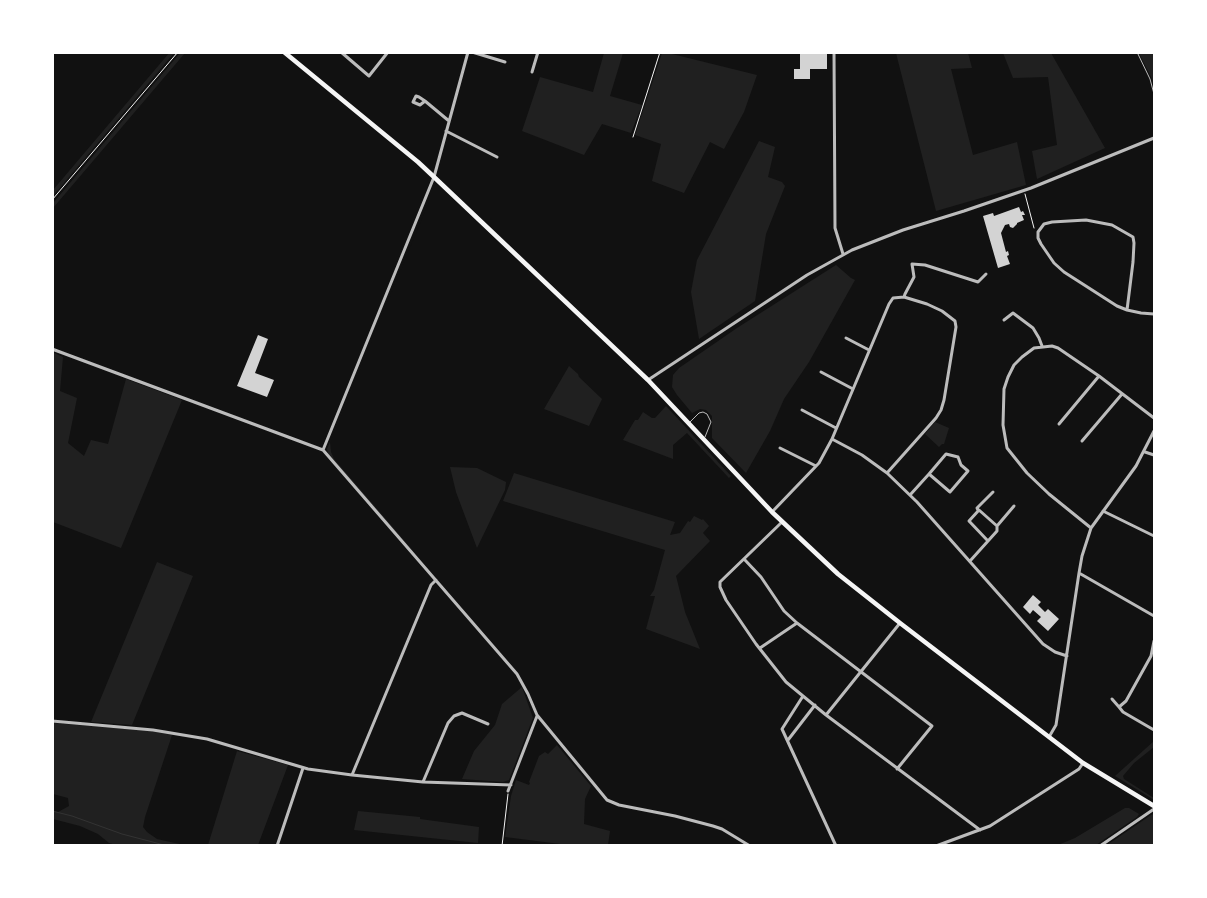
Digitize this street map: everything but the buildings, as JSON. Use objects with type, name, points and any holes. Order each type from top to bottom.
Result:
[{"type":"main road","points":[[284,52],[434,177],[648,380],[690,422],[772,512],[838,574],[1083,763],[1154,807]]},
{"type":"street","points":[[340,52],[369,76],[388,52]]},
{"type":"street","points":[[323,450],[434,177],[468,52]]},
{"type":"street","points":[[472,52],[505,62]]},
{"type":"street","points":[[532,72],[538,52]]},
{"type":"street","points":[[834,52],[836,228],[843,254]]},
{"type":"street","points":[[424,101],[449,120]]},
{"type":"street","points":[[446,131],[497,156]]},
{"type":"street","points":[[648,380],[807,274],[843,254],[903,230],[964,212],[1024,190],[1154,138]]},
{"type":"street","points":[[1127,310],[1133,262],[1134,243],[1132,237],[1112,225],[1086,220],[1072,219],[1044,224],[1038,232],[1038,238],[1054,263],[1064,272],[1107,300],[1127,310],[1154,314]]},
{"type":"street","points":[[904,297],[914,277],[912,264],[925,265],[978,282],[986,274]]},
{"type":"street","points":[[772,512],[816,466],[832,438],[889,304],[893,298],[904,297],[942,311],[955,321],[956,327],[941,410],[887,473]]},
{"type":"street","points":[[1004,320],[1013,313],[1032,328],[1040,338],[1042,346]]},
{"type":"street","points":[[846,338],[869,350]]},
{"type":"street","points":[[1091,528],[1049,494],[1027,472],[1015,459],[1006,442],[1003,425],[1004,389],[1014,365],[1034,348],[1042,346],[1058,348],[1099,376],[1154,418]]},
{"type":"street","points":[[52,348],[323,450],[517,674],[537,715],[607,800],[619,805],[675,816],[718,828],[750,846]]},
{"type":"street","points":[[821,372],[853,388]]},
{"type":"street","points":[[1059,424],[1099,376]]},
{"type":"street","points":[[1082,441],[1122,394]]},
{"type":"street","points":[[802,410],[836,428]]},
{"type":"street","points":[[1048,737],[1056,725],[1079,573],[1091,528],[1145,452],[1154,431]]},
{"type":"street","points":[[832,438],[862,455],[887,473],[910,495],[1043,644],[1055,652],[1067,656]]},
{"type":"street","points":[[780,448],[816,466]]},
{"type":"street","points":[[1145,452],[1154,455]]},
{"type":"street","points":[[910,495],[946,454],[958,457],[961,465],[968,471],[950,492],[929,474]]},
{"type":"street","points":[[988,541],[969,521],[979,510],[977,508],[992,492]]},
{"type":"street","points":[[970,561],[997,531],[997,526],[1014,506]]},
{"type":"street","points":[[979,510],[997,526]]},
{"type":"street","points":[[1102,511],[1154,536]]},
{"type":"street","points":[[782,522],[720,582],[720,587],[726,600],[786,682],[826,715],[980,830]]},
{"type":"street","points":[[744,559],[761,577],[784,611],[797,623],[932,726],[897,769]]},
{"type":"street","points":[[1079,573],[1154,616]]},
{"type":"street","points":[[352,775],[431,585],[436,580]]},
{"type":"street","points":[[760,648],[797,623]]},
{"type":"street","points":[[826,715],[900,623]]},
{"type":"street","points":[[1119,707],[1126,701],[1153,657],[1154,641]]},
{"type":"street","points":[[802,696],[782,728],[836,846]]},
{"type":"street","points":[[1112,699],[1124,712],[1154,730]]},
{"type":"street","points":[[788,740],[814,705]]},
{"type":"street","points":[[423,782],[448,723],[454,716],[462,713],[488,724]]},
{"type":"street","points":[[508,791],[537,715]]},
{"type":"street","points":[[52,721],[153,730],[209,739],[303,768],[352,775],[423,782],[511,785]]},
{"type":"street","points":[[936,846],[990,826],[1079,769],[1083,763]]},
{"type":"street","points":[[277,846],[303,768]]},
{"type":"street","points":[[1100,846],[1154,807]]},
{"type":"lane","points":[[1137,52],[1150,79],[1154,94]]},
{"type":"lane","points":[[690,422],[699,413],[707,414],[711,422],[704,439]]},
{"type":"path","points":[[52,200],[178,52]]},
{"type":"path","points":[[633,137],[660,52]]},
{"type":"path","points":[[1024,190],[1033,226],[1038,232]]},
{"type":"path","points":[[502,846],[508,791]]},
{"type":"shaded area","points":[[170,52],[174,53],[53,196],[53,190]]},
{"type":"shaded area","points":[[180,53],[185,53],[53,208],[53,203]]},
{"type":"shaded area","points":[[604,53],[623,53],[610,96],[642,105],[631,133],[602,124],[584,155],[522,131],[540,77],[593,92]]},
{"type":"shaded area","points":[[662,53],[757,75],[744,112],[724,149],[710,142],[684,193],[652,181],[661,144],[635,135]]},
{"type":"shaded area","points":[[896,53],[968,53],[972,68],[951,69],[973,155],[1017,142],[1026,185],[936,211]]},
{"type":"shaded area","points":[[1003,53],[1051,53],[1105,148],[1037,179],[1032,151],[1057,145],[1048,77],[1013,78]]},
{"type":"shaded area","points":[[1139,53],[1154,53],[1154,88],[1152,79]]},
{"type":"shaded area","points":[[759,141],[775,147],[768,177],[782,182],[785,186],[766,234],[755,301],[699,339],[691,292],[697,260]]},
{"type":"shaded area","points":[[433,192],[330,442],[334,459],[421,560],[329,456],[327,449]]},
{"type":"shaded area","points":[[836,265],[855,280],[809,362],[784,399],[770,431],[746,473],[712,438],[712,416],[706,410],[700,409],[692,413],[677,395],[672,387],[673,375],[679,368],[737,328]]},
{"type":"shaded area","points":[[52,352],[63,357],[60,391],[77,398],[68,443],[84,456],[91,440],[108,444],[126,379],[182,400],[121,548],[53,522]]},
{"type":"shaded area","points":[[569,366],[602,399],[589,426],[544,409]]},
{"type":"shaded area","points":[[666,406],[731,476],[729,478],[687,433],[673,445],[673,459],[623,440],[635,420],[638,420],[643,412],[655,418]]},
{"type":"shaded area","points":[[935,422],[949,428],[944,444],[939,447],[925,434]]},
{"type":"shaded area","points":[[450,467],[477,468],[506,482],[505,490],[477,548],[456,492]]},
{"type":"shaded area","points":[[514,473],[675,522],[670,535],[680,533],[694,516],[703,519],[709,526],[703,533],[710,541],[676,576],[685,612],[700,649],[646,629],[655,596],[650,596],[654,590],[665,550],[503,501]]},
{"type":"shaded area","points":[[157,562],[193,576],[132,725],[91,722]]},
{"type":"shaded area","points":[[522,687],[533,718],[509,780],[503,782],[462,779],[474,751],[495,725],[502,704]]},
{"type":"shaded area","points":[[53,723],[151,731],[172,735],[143,827],[157,839],[184,845],[120,846],[109,843],[98,834],[80,826],[53,819],[53,811],[58,812],[69,806],[68,798],[53,794]]},
{"type":"shaded area","points":[[1154,741],[1154,747],[1134,763],[1123,776],[1124,779],[1154,798],[1154,800],[1115,776]]},
{"type":"shaded area","points":[[557,745],[591,786],[585,799],[584,824],[610,831],[608,845],[568,845],[505,837],[511,796],[516,780],[529,785],[539,756],[545,752],[548,754]]},
{"type":"shaded area","points":[[237,751],[288,765],[258,845],[208,845]]},
{"type":"shaded area","points":[[1125,808],[1129,808],[1139,814],[1096,845],[1058,845],[1075,838]]},
{"type":"shaded area","points":[[358,811],[420,817],[420,819],[479,827],[478,843],[354,830]]},
{"type":"shaded area","points":[[1154,814],[1154,845],[1107,845],[1151,815]]},
{"type":"waterway","points":[[52,811],[122,834],[168,846]]}]
